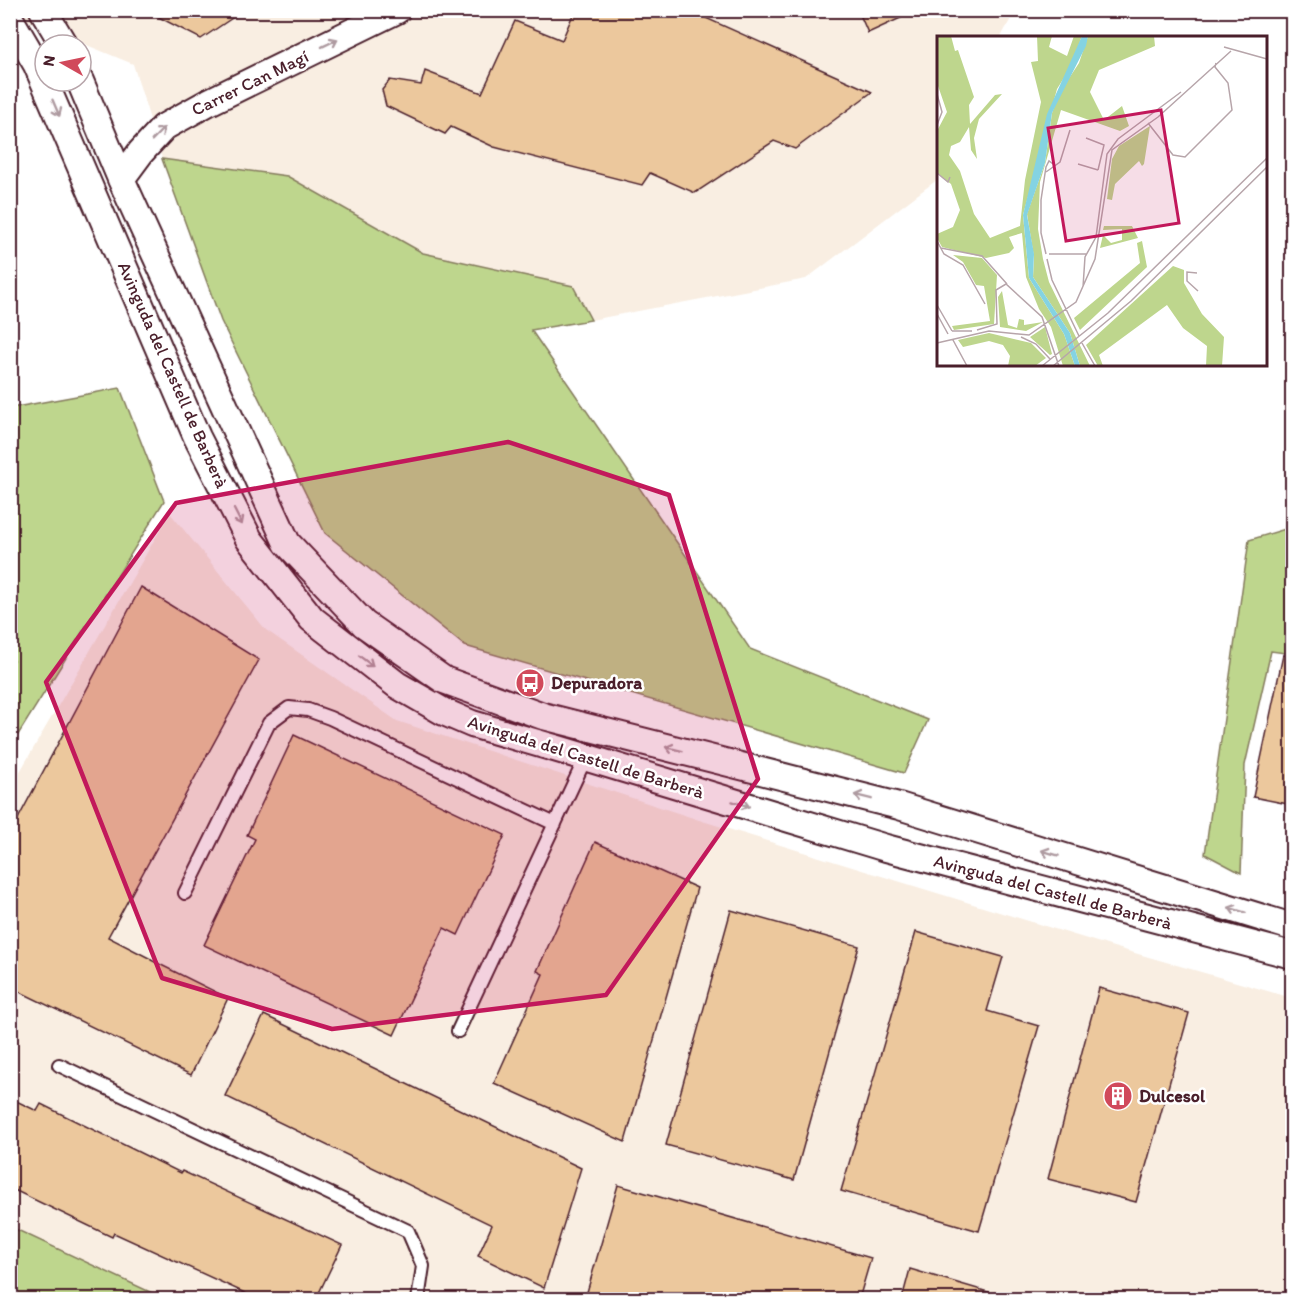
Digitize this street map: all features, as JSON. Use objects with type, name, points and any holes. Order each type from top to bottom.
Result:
[{"type":"street","points":[[43,10],[57,33]]},
{"type":"street","name":"Carrer Can Magí","points":[[121,179],[164,127],[209,102],[397,10]]},
{"type":"street","name":"Avinguda del Castell de Barberà","points":[[10,19],[38,65],[197,437],[249,539],[312,619],[397,685],[444,712],[472,724],[886,848],[1293,955]]},
{"type":"street","name":"Avinguda del Castell de Barberà","points":[[85,93],[121,179],[287,543],[364,624],[444,680],[543,716],[899,806],[1293,927]]},
{"type":"lane","points":[[185,893],[269,723],[289,708],[308,710],[330,718],[555,824]]},
{"type":"lane","points":[[458,1031],[586,757]]},
{"type":"lane","points":[[59,1065],[408,1231],[423,1266],[418,1299]]},
{"type":"highlighted area","points":[[508,442],[669,495],[758,779],[606,995],[332,1029],[162,978],[46,682],[176,503]]},
{"type":"shaded area","points":[[10,11],[1015,11],[1002,36],[937,36],[937,180],[806,279],[591,320],[573,286],[423,253],[287,176],[162,159],[133,64],[93,48],[93,33],[57,33],[11,14]]},
{"type":"shaded area","points":[[170,513],[266,630],[397,721],[699,820],[1110,946],[1292,998],[1292,1299],[165,1299],[11,1227],[11,787]]},
{"type":"green space","points":[[162,159],[287,176],[423,253],[573,286],[591,320],[531,330],[750,649],[928,720],[904,773],[465,646],[325,533],[221,321]]},
{"type":"green space","points":[[120,388],[164,501],[11,746],[10,661],[13,660],[10,657],[11,408]]},
{"type":"green space","points":[[1292,527],[1292,654],[1271,651],[1245,765],[1241,873],[1205,854],[1249,540]]},
{"type":"green space","points":[[11,1227],[165,1299],[11,1299]]},
{"type":"building","points":[[145,10],[244,10],[201,39]]},
{"type":"building","points":[[575,10],[688,10],[872,92],[795,149],[774,141],[695,193],[650,173],[642,185],[494,147],[451,127],[445,134],[386,106],[382,90],[390,80],[421,85],[425,71],[482,93],[515,21],[562,40]]},
{"type":"building","points":[[858,10],[918,10],[868,33]]},
{"type":"building","points":[[141,587],[259,660],[108,937],[228,998],[191,1075],[10,987],[10,834]]},
{"type":"building","points":[[1283,655],[1293,656],[1293,805],[1253,797]]},
{"type":"building","points":[[294,735],[505,835],[458,935],[444,928],[394,1035],[204,945],[255,839],[247,835]]},
{"type":"building","points":[[595,842],[697,888],[625,1142],[494,1083],[543,974],[537,971]]},
{"type":"building","points":[[731,910],[859,946],[794,1180],[666,1145]]},
{"type":"building","points":[[916,932],[1003,957],[987,1011],[1039,1026],[979,1231],[841,1191]]},
{"type":"building","name":"Dulcesol","points":[[1099,988],[1189,1013],[1136,1202],[1048,1179]]},
{"type":"building","points":[[264,1015],[581,1168],[544,1288],[478,1256],[492,1225],[225,1096]]},
{"type":"building","points":[[10,1098],[37,1111],[41,1104],[181,1173],[182,1171],[342,1245],[316,1299],[258,1299],[114,1233],[112,1237],[10,1188]]},
{"type":"building","points":[[618,1185],[871,1258],[859,1299],[585,1299]]},
{"type":"building","points":[[910,1269],[995,1294],[994,1299],[902,1299]]},
{"type":"place","name":"Depuradora","points":[[530,683]]},
{"type":"place","name":"Dulcesol","points":[[1118,1096]]}]
